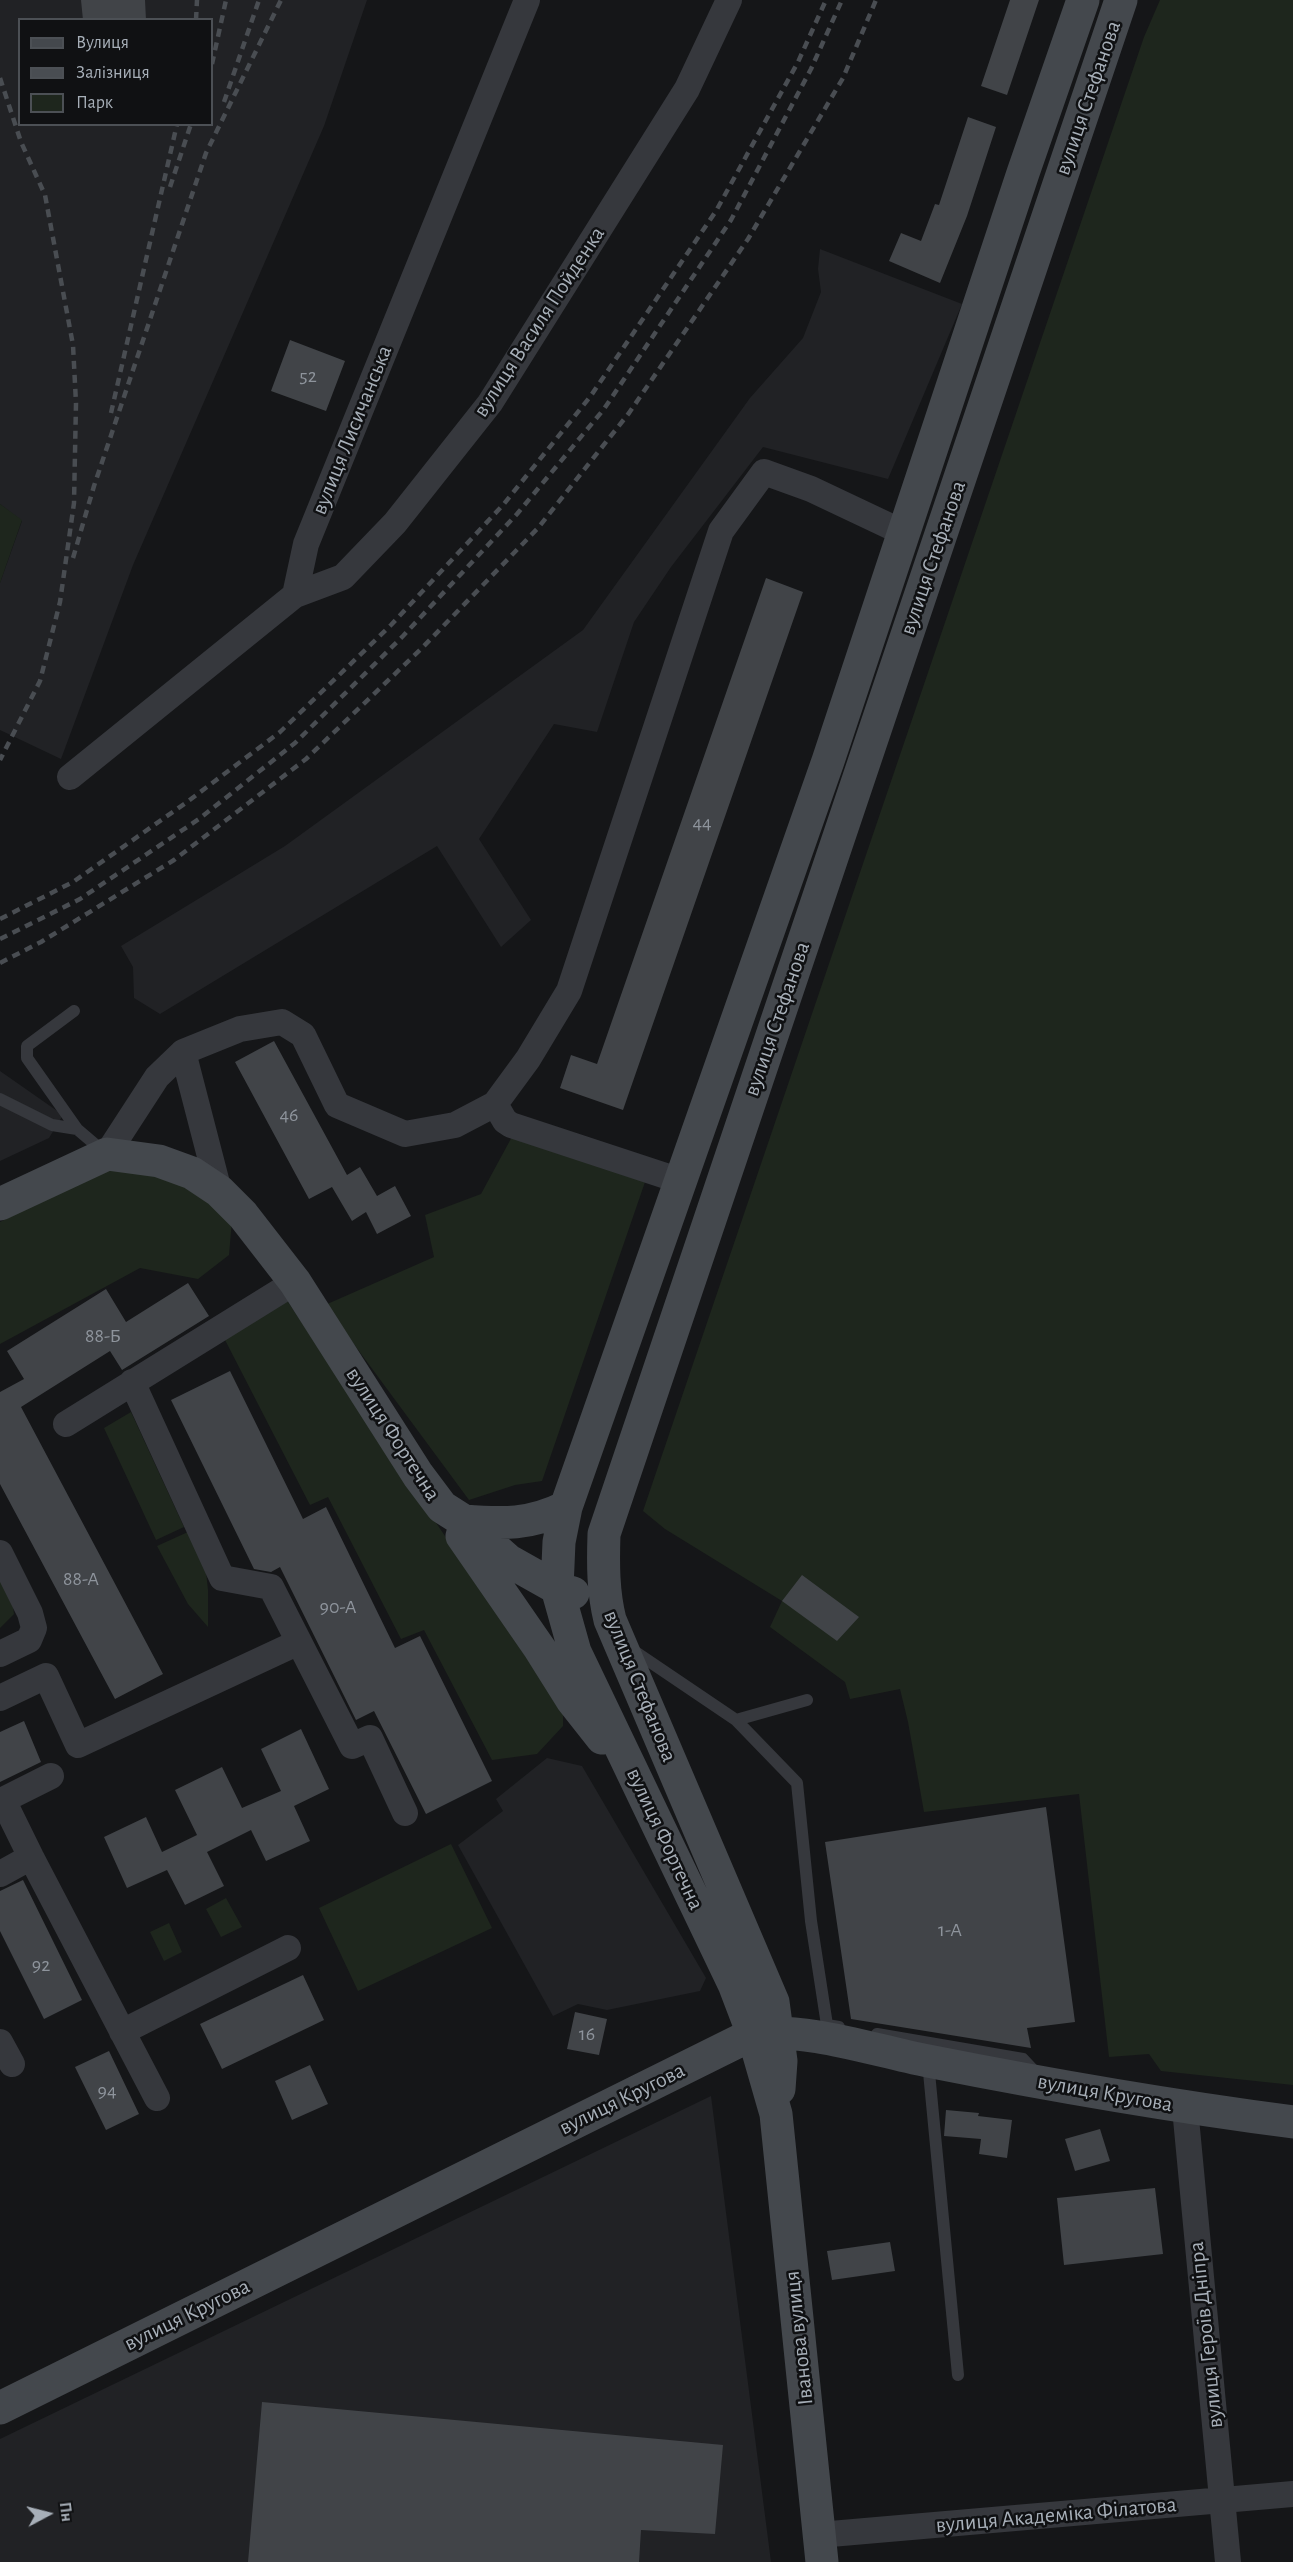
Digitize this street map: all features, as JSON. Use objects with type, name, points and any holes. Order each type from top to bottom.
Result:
[{"type":"main road","name":"вулиця Стефанова","points":[[557,1588],[559,1542],[566,1507],[828,761],[1023,173],[1083,0]]},
{"type":"main road","name":"вулиця Стефанова","points":[[766,2033],[773,2002],[618,1640],[605,1600],[604,1534],[1121,0]]},
{"type":"main road","points":[[0,1204],[107,1154]]},
{"type":"main road","name":"вулиця Фортечна","points":[[107,1154],[159,1161],[192,1173],[219,1191],[243,1215],[295,1282],[418,1475],[453,1514],[510,1561],[557,1588],[575,1652],[734,1984],[766,2033]]},
{"type":"main road","points":[[453,1514],[513,1522],[544,1518],[566,1507]]},
{"type":"main road","points":[[453,1514],[572,1700],[639,1784]]},
{"type":"main road","points":[[557,1588],[605,1600]]},
{"type":"main road","name":"вулиця Кругова","points":[[0,2408],[766,2033],[793,2032],[928,2061],[1185,2108],[1293,2122]]},
{"type":"main road","name":"Іванова вулиця","points":[[766,2033],[782,2061],[776,2114],[821,2548]]},
{"type":"street","name":"вулиця Лисичанська","points":[[295,595],[306,544],[527,0]]},
{"type":"street","name":"вулиця Василя Пойденка","points":[[295,595],[343,577],[395,523],[490,403],[687,89],[729,0]]},
{"type":"street","points":[[107,1154],[157,1077],[183,1052],[240,1029],[282,1022],[303,1035],[337,1105],[405,1134],[455,1125],[495,1104],[528,1059],[569,991],[721,531],[764,472],[811,489],[904,533]]},
{"type":"street","points":[[70,777],[295,595]]},
{"type":"street","points":[[183,1052],[219,1191]]},
{"type":"street","points":[[495,1104],[505,1121],[511,1125],[681,1181]]},
{"type":"street","points":[[66,1424],[295,1282]]},
{"type":"street","points":[[132,1382],[222,1578],[271,1587],[352,1746],[370,1738],[405,1813]]},
{"type":"street","points":[[0,1553],[30,1613],[34,1628],[29,1640],[0,1654]]},
{"type":"street","points":[[0,1668],[6,1695],[46,1676],[78,1745],[299,1642]]},
{"type":"street","points":[[51,1776],[3,1800],[157,2098]]},
{"type":"street","points":[[0,1874],[31,1857]]},
{"type":"street","points":[[122,2032],[288,1948]]},
{"type":"street","name":"вулиця Героїв Дніпра","points":[[1185,2108],[1228,2562]]},
{"type":"street","name":"вулиця Академіка Філатова","points":[[821,2548],[1293,2494]]},
{"type":"lane","points":[[74,1011],[27,1046],[27,1058],[77,1129],[107,1154]]},
{"type":"lane","points":[[0,1099],[52,1125],[77,1129]]},
{"type":"lane","points":[[618,1640],[736,1720],[797,1783],[811,1921],[826,2025],[1023,2059],[1045,2082]]},
{"type":"lane","points":[[736,1720],[807,1700]]},
{"type":"lane","points":[[928,2061],[958,2375]]},
{"type":"shaded area","points":[[0,0],[367,0],[324,126],[133,565],[61,759],[0,730],[0,583],[22,521],[0,504]]},
{"type":"shaded area","points":[[820,249],[962,304],[888,479],[763,447],[671,567],[634,622],[597,732],[554,724],[479,839],[531,920],[501,947],[437,846],[160,1014],[134,998],[133,967],[121,946],[285,846],[583,630],[750,398],[803,338],[821,292],[818,269]]},
{"type":"shaded area","points":[[0,1071],[63,1115],[49,1138],[0,1161]]},
{"type":"shaded area","points":[[547,1758],[582,1766],[706,1978],[700,1991],[607,2010],[578,2004],[553,2016],[458,1845],[503,1811],[496,1799]]},
{"type":"shaded area","points":[[711,2096],[771,2562],[0,2562],[0,2439]]},
{"type":"green space","points":[[1160,0],[1293,0],[1293,2085],[1161,2071],[1149,2054],[1109,2057],[1079,1794],[924,1812],[900,1689],[850,1699],[845,1682],[770,1627],[782,1601],[665,1529],[643,1511],[1144,37]]},
{"type":"green space","points":[[0,504],[22,520],[0,583]]},
{"type":"green space","points":[[514,1133],[645,1182],[542,1481],[515,1485],[469,1500],[325,1305],[434,1257],[425,1215],[481,1194]]},
{"type":"green space","points":[[114,1165],[185,1179],[232,1220],[229,1255],[198,1279],[140,1268],[0,1344],[0,1222]]},
{"type":"green space","points":[[286,1299],[563,1712],[563,1726],[537,1754],[492,1760],[424,1630],[401,1639],[328,1497],[310,1505],[224,1338]]},
{"type":"green space","points":[[131,1412],[184,1527],[156,1540],[104,1428]]},
{"type":"green space","points":[[199,1527],[202,1535],[208,1590],[208,1627],[188,1604],[157,1546]]},
{"type":"green space","points":[[0,1559],[9,1579],[14,1614],[0,1628]]},
{"type":"green space","points":[[451,1844],[492,1928],[358,1991],[319,1908]]},
{"type":"green space","points":[[226,1898],[242,1927],[221,1937],[206,1909]]},
{"type":"green space","points":[[169,1923],[182,1952],[164,1961],[150,1932]]},
{"type":"building","points":[[81,0],[145,0],[146,18],[83,18]]},
{"type":"building","points":[[1010,0],[1039,0],[1007,95],[981,86]]},
{"type":"building","points":[[968,117],[996,127],[967,216],[940,283],[889,261],[901,233],[921,241],[935,204],[939,205]]},
{"type":"building","points":[[290,340],[345,361],[326,411],[271,391]]},
{"type":"building","points":[[766,578],[803,592],[623,1110],[560,1088],[571,1055],[597,1064]]},
{"type":"building","points":[[274,1041],[347,1175],[360,1167],[377,1196],[395,1186],[411,1216],[377,1234],[366,1212],[352,1221],[332,1187],[309,1199],[235,1062]]},
{"type":"building","points":[[188,1283],[209,1316],[122,1370],[110,1351],[21,1407],[163,1674],[115,1699],[0,1484],[0,1392],[24,1379],[7,1351],[106,1289],[126,1322]]},
{"type":"building","points":[[230,1371],[303,1519],[326,1507],[395,1648],[420,1636],[492,1781],[426,1814],[374,1711],[356,1720],[280,1567],[271,1572],[254,1569],[171,1400]]},
{"type":"building","points":[[802,1575],[859,1617],[837,1641],[782,1601]]},
{"type":"building","points":[[24,1721],[41,1762],[0,1782],[0,1732]]},
{"type":"building","points":[[301,1729],[329,1789],[294,1806],[310,1841],[266,1861],[251,1830],[207,1852],[224,1886],[185,1905],[167,1870],[127,1888],[104,1837],[146,1817],[162,1852],[197,1835],[175,1790],[222,1767],[242,1808],[281,1791],[261,1749]]},
{"type":"building","points":[[1046,1807],[1075,2022],[1027,2028],[1031,2048],[851,2019],[825,1842]]},
{"type":"building","points":[[23,1880],[82,2000],[44,2019],[0,1931],[0,1891]]},
{"type":"building","points":[[303,1975],[324,2020],[222,2069],[200,2024]]},
{"type":"building","points":[[575,2012],[607,2019],[599,2055],[567,2049]]},
{"type":"building","points":[[109,2051],[139,2114],[106,2130],[75,2067]]},
{"type":"building","points":[[310,2065],[328,2104],[292,2120],[275,2081]]},
{"type":"building","points":[[946,2110],[979,2113],[978,2116],[1012,2120],[1007,2158],[979,2154],[981,2139],[944,2136]]},
{"type":"building","points":[[1100,2129],[1110,2161],[1075,2171],[1065,2139]]},
{"type":"building","points":[[1155,2188],[1163,2254],[1064,2265],[1057,2198]]},
{"type":"building","points":[[890,2242],[895,2271],[832,2280],[827,2251]]},
{"type":"building","points":[[262,2402],[723,2445],[715,2534],[641,2530],[639,2562],[248,2562]]},
{"type":"railway","points":[[196,18],[197,0]]},
{"type":"railway","points":[[213,59],[226,0]]},
{"type":"railway","points":[[224,102],[259,0]]},
{"type":"railway","points":[[73,558],[94,486],[206,153],[281,0]]},
{"type":"railway","points":[[0,919],[73,882],[187,802],[280,732],[391,625],[503,505],[590,397],[716,211],[798,62],[826,0]]},
{"type":"railway","points":[[0,939],[80,899],[199,819],[295,743],[403,636],[517,514],[604,409],[731,220],[811,69],[842,0]]},
{"type":"railway","points":[[0,963],[41,942],[174,860],[306,759],[422,648],[538,528],[629,413],[748,239],[843,78],[876,0]]},
{"type":"railway","points":[[0,78],[21,142],[45,195],[73,345],[76,403],[74,503],[60,602],[40,681],[0,760]]},
{"type":"railway","points":[[111,413],[177,126]]},
{"type":"railway","points":[[170,187],[190,126]]}]
